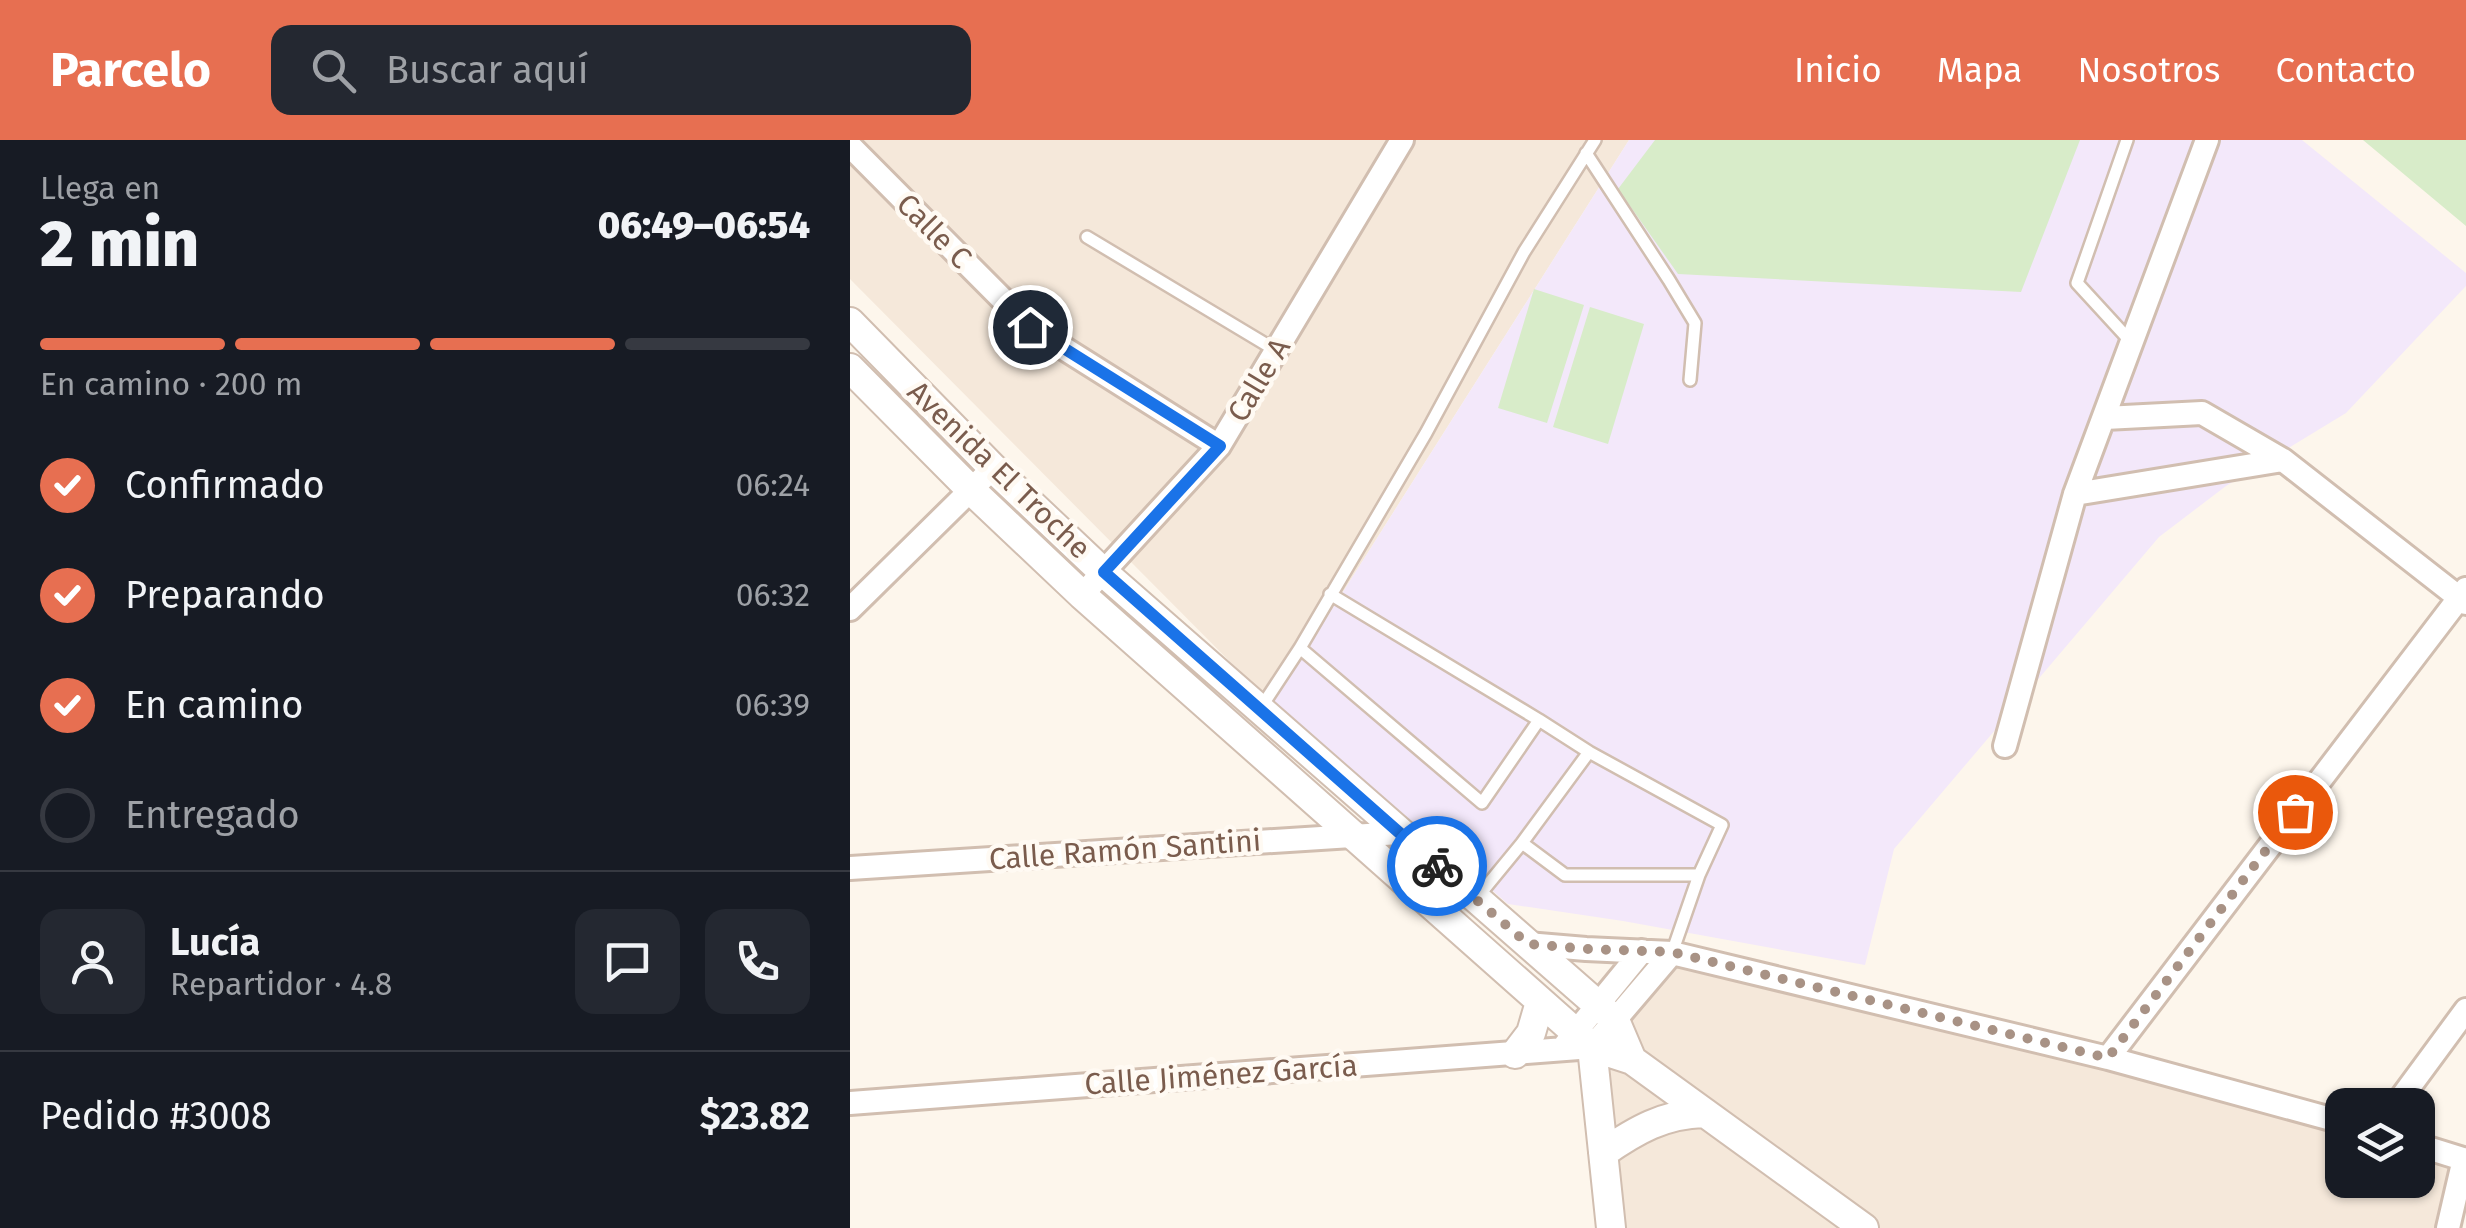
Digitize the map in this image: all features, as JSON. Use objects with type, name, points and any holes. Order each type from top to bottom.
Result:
[{"type":"street","name":"Calle A","points":[[1082,595],[1220,446],[1402,140]]},
{"type":"street","points":[[2006,746],[2075,494],[2207,140]]},
{"type":"street","name":"Calle C","points":[[850,146],[1030,327],[1220,446]]},
{"type":"street","name":"Avenida El Troche","points":[[850,322],[993,468],[1104,572],[1607,1013],[1632,1060]]},
{"type":"street","name":"Avenida El Troche","points":[[850,368],[1082,595],[1540,1002],[1576,1043],[1632,1060],[1864,1228]]},
{"type":"street","points":[[2105,418],[2202,414],[2283,460],[2464,597],[2108,1058]]},
{"type":"street","points":[[2075,494],[2283,460]]},
{"type":"street","points":[[850,608],[993,468]]},
{"type":"street","name":"Calle Ramón Santini","points":[[850,868],[1399,833]]},
{"type":"street","points":[[1528,944],[1672,952],[2108,1058],[2325,1117]]},
{"type":"street","points":[[1607,1013],[1642,951]]},
{"type":"street","points":[[1612,1228],[1603,1152],[1576,1043],[1672,952]]},
{"type":"street","points":[[1514,1054],[1531,1033],[1540,1002]]},
{"type":"street","points":[[2409,1088],[2466,1010]]},
{"type":"street","name":"Calle Jiménez García","points":[[850,1103],[1514,1054],[1576,1043]]},
{"type":"street","points":[[1603,1152],[1636,1129],[1686,1113],[1704,1112]]},
{"type":"street","points":[[2435,1150],[2465,1160],[2448,1228]]},
{"type":"lane","points":[[1260,710],[1426,433],[1524,252],[1594,140]]},
{"type":"lane","points":[[2128,140],[2077,283],[2132,344]]},
{"type":"lane","points":[[1586,153],[1695,323],[1690,380]]},
{"type":"lane","points":[[1087,236],[1277,351]]},
{"type":"lane","points":[[1330,594],[1589,752],[1722,824],[1699,874],[1672,952]]},
{"type":"lane","points":[[1300,648],[1482,803],[1539,720]]},
{"type":"lane","points":[[1476,900],[1589,752]]},
{"type":"lane","points":[[1522,843],[1565,875],[1699,874]]},
{"type":"shaded area","points":[[850,140],[1629,140],[1272,704],[850,279]]},
{"type":"shaded area","points":[[1629,140],[2302,140],[2466,273],[2466,286],[2346,413],[2226,486],[2159,537],[1894,849],[1865,965],[1508,904],[1272,704]]},
{"type":"shaded area","points":[[1650,963],[1719,964],[2325,1126],[2325,1198],[2435,1198],[2435,1155],[2464,1163],[2447,1228],[1612,1228],[1596,1024]]},
{"type":"green space","points":[[1655,140],[2080,140],[2021,292],[1678,274],[1618,189]]},
{"type":"green space","points":[[2363,140],[2466,140],[2466,226]]},
{"type":"green space","points":[[1534,289],[1584,305],[1547,423],[1498,408]]},
{"type":"green space","points":[[1590,307],[1644,324],[1608,444],[1553,427]]},
{"type":"way so far","points":[[1437,866],[1528,944],[1672,952],[2108,1058],[2295,812]]},
{"type":"route","points":[[1030,327],[1220,446],[1104,572],[1437,866]]}]
